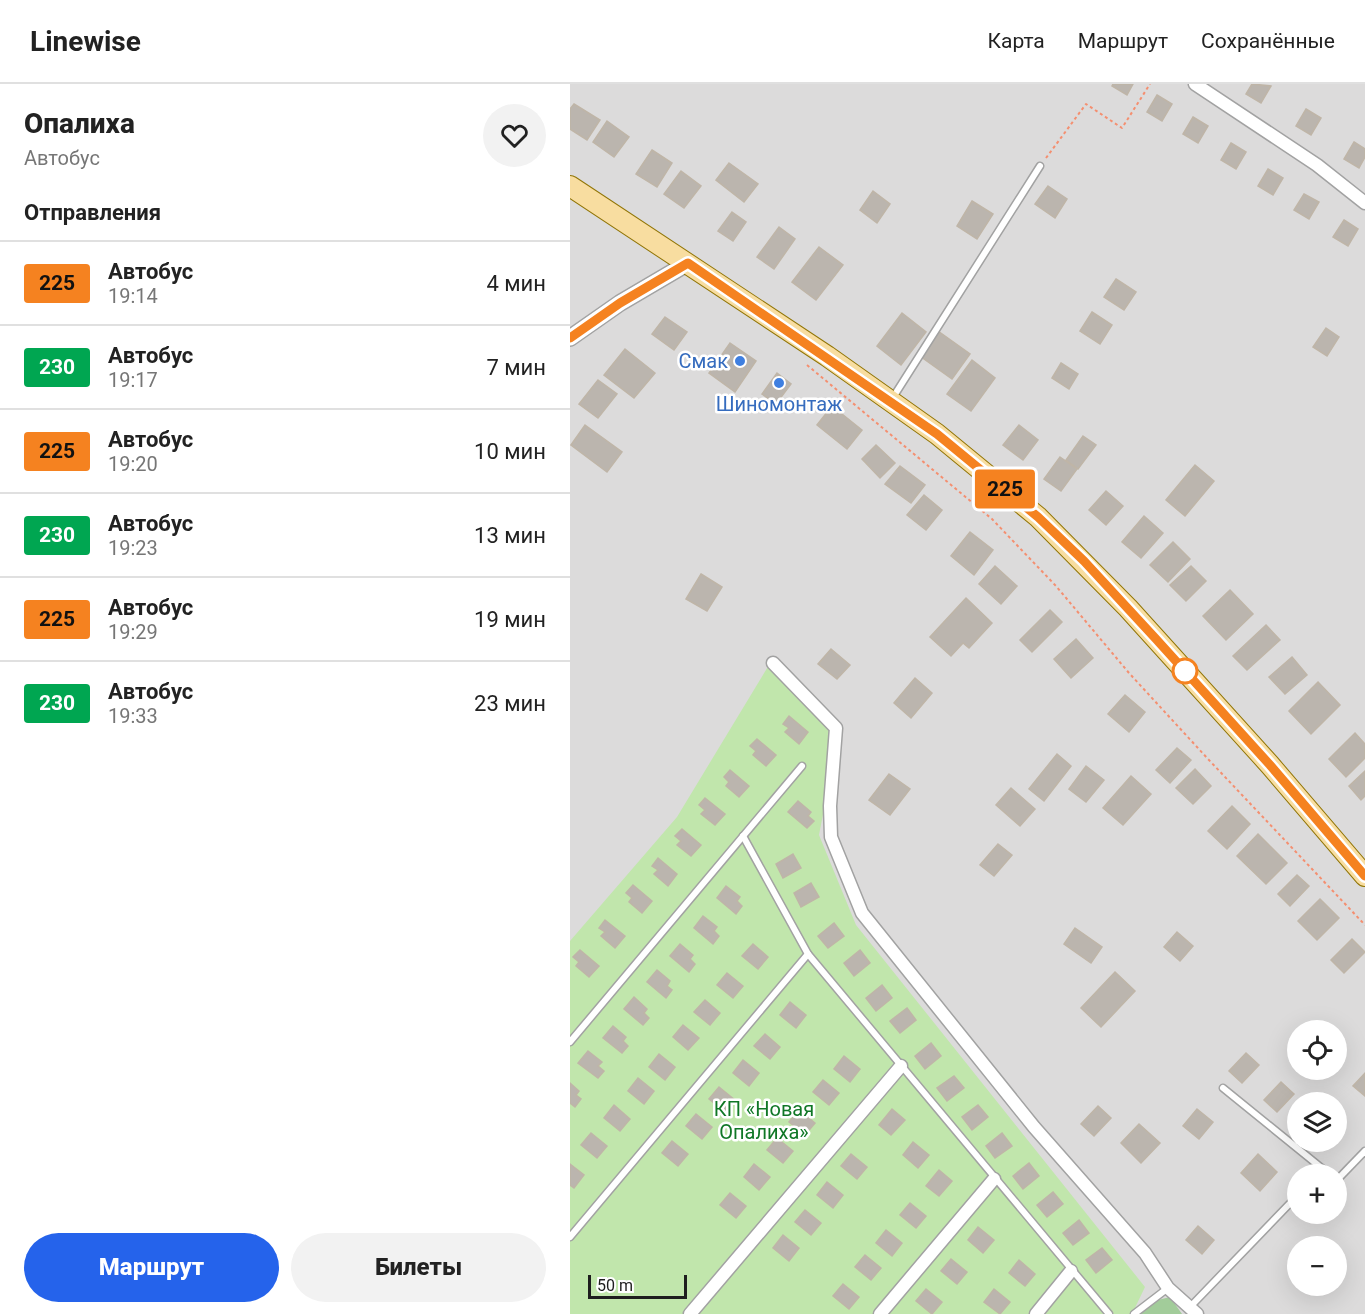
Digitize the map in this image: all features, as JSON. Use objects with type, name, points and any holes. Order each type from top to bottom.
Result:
[{"type":"main road","points":[[570,186],[688,263],[890,401],[977,465],[1084,561],[1270,765],[1365,876]]},
{"type":"street","points":[[1195,84],[1317,165],[1365,203]]},
{"type":"street","points":[[570,338],[620,303],[688,263]]},
{"type":"street","points":[[773,663],[836,728],[830,806],[831,837],[862,913],[1034,1127],[1145,1253],[1168,1288],[1194,1311]]},
{"type":"street","points":[[690,1314],[901,1066]]},
{"type":"street","points":[[880,1314],[994,1179]]},
{"type":"street","points":[[1036,1314],[1071,1271]]},
{"type":"lane","points":[[890,401],[1040,166]]},
{"type":"lane","points":[[570,1042],[802,766]]},
{"type":"lane","points":[[743,836],[808,954],[1109,1314]]},
{"type":"lane","points":[[570,1237],[808,954]]},
{"type":"lane","points":[[1223,1088],[1317,1164]]},
{"type":"lane","points":[[1347,1170],[1365,1151]]},
{"type":"lane","points":[[1194,1311],[1287,1207]]},
{"type":"lane","points":[[1134,1314],[1168,1288]]},
{"type":"path","points":[[1040,166],[1086,104],[1122,128],[1150,84]]},
{"type":"path","points":[[807,365],[948,480],[992,519],[1056,586],[1129,673],[1365,925]]},
{"type":"shaded area","points":[[570,84],[1365,84],[1365,1314],[570,1314]]},
{"type":"green space","name":"КП «Новая Опалиха»","points":[[772,660],[840,727],[819,835],[856,925],[1145,1287],[1132,1314],[570,1314],[570,941],[677,817]]},
{"type":"green space","points":[[1170,1297],[1182,1314],[1140,1314],[1146,1303]]},
{"type":"building","points":[[1113,84],[1133,84],[1127,95],[1112,86]]},
{"type":"building","points":[[1252,84],[1271,86],[1261,103],[1246,94]]},
{"type":"building","points":[[1157,95],[1172,104],[1162,121],[1147,112]]},
{"type":"building","points":[[574,104],[600,120],[587,140],[570,129],[570,109]]},
{"type":"building","points":[[1306,109],[1321,118],[1311,135],[1296,126]]},
{"type":"building","points":[[1193,117],[1208,126],[1198,143],[1183,134]]},
{"type":"building","points":[[607,121],[629,137],[614,157],[593,142]]},
{"type":"building","points":[[1354,142],[1365,149],[1365,157],[1359,168],[1344,159]]},
{"type":"building","points":[[1231,143],[1246,152],[1236,169],[1221,160]]},
{"type":"building","points":[[652,150],[672,163],[657,187],[636,174]]},
{"type":"building","points":[[729,163],[758,184],[744,202],[716,180]]},
{"type":"building","points":[[1268,169],[1283,178],[1273,195],[1258,186]]},
{"type":"building","points":[[681,171],[701,186],[684,208],[664,194]]},
{"type":"building","points":[[1048,186],[1067,199],[1055,218],[1035,204]]},
{"type":"building","points":[[873,191],[890,204],[877,223],[860,210]]},
{"type":"building","points":[[1304,194],[1319,202],[1309,219],[1294,210]]},
{"type":"building","points":[[972,201],[993,214],[977,239],[957,226]]},
{"type":"building","points":[[732,212],[746,222],[733,241],[718,231]]},
{"type":"building","points":[[1344,220],[1358,229],[1348,246],[1333,237]]},
{"type":"building","points":[[779,227],[795,239],[774,269],[757,257]]},
{"type":"building","points":[[819,247],[843,265],[816,300],[792,282]]},
{"type":"building","points":[[1116,279],[1136,292],[1124,310],[1104,297]]},
{"type":"building","points":[[1092,312],[1112,325],[1100,344],[1080,331]]},
{"type":"building","points":[[902,313],[926,332],[901,365],[877,346]]},
{"type":"building","points":[[665,317],[687,332],[674,350],[652,334]]},
{"type":"building","points":[[1326,328],[1339,337],[1327,356],[1313,347]]},
{"type":"building","points":[[938,331],[970,354],[952,379],[920,356]]},
{"type":"building","points":[[730,343],[756,361],[735,392],[709,373]]},
{"type":"building","points":[[625,349],[655,373],[634,398],[604,375]]},
{"type":"building","points":[[972,360],[995,378],[971,411],[947,394]]},
{"type":"building","points":[[1061,363],[1078,374],[1069,389],[1052,378]]},
{"type":"building","points":[[777,373],[791,384],[776,404],[762,394]]},
{"type":"building","points":[[598,380],[617,394],[598,418],[579,404]]},
{"type":"building","points":[[832,406],[862,430],[847,449],[817,425]]},
{"type":"building","points":[[585,425],[622,452],[607,472],[571,445]]},
{"type":"building","points":[[1019,425],[1038,440],[1023,460],[1003,445]]},
{"type":"building","points":[[1083,436],[1096,445],[1078,469],[1066,460]]},
{"type":"building","points":[[876,445],[895,463],[880,478],[862,459]]},
{"type":"building","points":[[1060,457],[1077,469],[1061,491],[1044,479]]},
{"type":"building","points":[[1195,465],[1214,481],[1185,516],[1166,500]]},
{"type":"building","points":[[900,466],[925,485],[911,503],[885,484]]},
{"type":"building","points":[[1106,491],[1123,506],[1106,525],[1089,510]]},
{"type":"building","points":[[924,495],[942,510],[926,530],[907,515]]},
{"type":"building","points":[[1144,516],[1163,533],[1141,558],[1122,542]]},
{"type":"building","points":[[970,532],[993,550],[974,575],[951,556]]},
{"type":"building","points":[[1173,542],[1190,559],[1168,582],[1150,565]]},
{"type":"building","points":[[995,566],[1017,586],[1001,604],[979,584]]},
{"type":"building","points":[[1191,566],[1206,581],[1186,601],[1170,585]]},
{"type":"building","points":[[701,574],[722,587],[707,611],[686,599]]},
{"type":"building","points":[[1230,590],[1253,614],[1226,640],[1203,616]]},
{"type":"building","points":[[966,598],[992,623],[969,648],[963,643],[951,656],[930,637]]},
{"type":"building","points":[[1050,610],[1062,622],[1032,652],[1020,640]]},
{"type":"building","points":[[1266,625],[1280,640],[1247,670],[1233,656]]},
{"type":"building","points":[[1076,639],[1093,658],[1071,678],[1054,659]]},
{"type":"building","points":[[831,649],[850,665],[837,679],[818,664]]},
{"type":"building","points":[[1292,657],[1307,675],[1285,694],[1269,677]]},
{"type":"building","points":[[915,678],[932,693],[911,718],[894,703]]},
{"type":"building","points":[[1318,682],[1340,705],[1311,734],[1289,711]]},
{"type":"building","points":[[1125,695],[1145,712],[1129,732],[1108,714]]},
{"type":"building","points":[[789,716],[808,732],[799,744],[785,732],[789,728],[783,724]]},
{"type":"building","points":[[1355,733],[1365,744],[1365,758],[1346,777],[1329,759]]},
{"type":"building","points":[[757,739],[776,755],[766,766],[753,755],[756,751],[750,746]]},
{"type":"building","points":[[1177,748],[1191,760],[1170,783],[1156,770]]},
{"type":"building","points":[[1057,754],[1071,766],[1044,801],[1029,789]]},
{"type":"building","points":[[1086,766],[1104,780],[1086,802],[1069,789]]},
{"type":"building","points":[[1195,769],[1211,786],[1193,804],[1176,788]]},
{"type":"building","points":[[730,770],[749,786],[739,797],[726,786],[729,782],[724,777]]},
{"type":"building","points":[[1365,771],[1365,796],[1361,800],[1349,786]]},
{"type":"building","points":[[889,774],[910,789],[890,815],[869,800]]},
{"type":"building","points":[[1131,776],[1151,794],[1123,825],[1103,808]]},
{"type":"building","points":[[1011,788],[1035,809],[1020,826],[996,805]]},
{"type":"building","points":[[705,798],[725,814],[715,825],[701,814],[705,810],[699,805]]},
{"type":"building","points":[[798,801],[811,812],[808,816],[814,821],[807,828],[788,812]]},
{"type":"building","points":[[1232,806],[1250,824],[1227,849],[1208,831]]},
{"type":"building","points":[[682,829],[701,845],[691,856],[677,845],[681,841],[675,836]]},
{"type":"building","points":[[1258,834],[1287,863],[1266,884],[1237,856]]},
{"type":"building","points":[[998,844],[1012,855],[994,876],[980,865]]},
{"type":"building","points":[[793,854],[801,868],[783,878],[776,864]]},
{"type":"building","points":[[658,858],[677,874],[668,886],[654,874],[658,870],[652,866]]},
{"type":"building","points":[[1297,875],[1309,886],[1290,906],[1278,894]]},
{"type":"building","points":[[811,883],[819,897],[801,907],[794,893]]},
{"type":"building","points":[[633,885],[652,901],[642,913],[629,902],[632,898],[626,893]]},
{"type":"building","points":[[726,886],[740,897],[737,901],[742,906],[736,914],[717,898]]},
{"type":"building","points":[[1320,899],[1339,918],[1317,940],[1298,921]]},
{"type":"building","points":[[703,916],[717,927],[714,931],[719,936],[713,944],[694,928]]},
{"type":"building","points":[[605,920],[625,936],[615,948],[601,936],[605,932],[599,928]]},
{"type":"building","points":[[834,923],[844,936],[828,948],[818,936]]},
{"type":"building","points":[[1075,928],[1102,947],[1091,963],[1064,944]]},
{"type":"building","points":[[1177,932],[1193,946],[1180,961],[1164,947]]},
{"type":"building","points":[[1352,939],[1365,952],[1344,973],[1331,960]]},
{"type":"building","points":[[680,944],[693,955],[690,959],[695,964],[689,972],[670,956]]},
{"type":"building","points":[[753,944],[768,957],[758,969],[742,956]]},
{"type":"building","points":[[580,950],[599,966],[589,977],[576,966],[579,962],[573,957]]},
{"type":"building","points":[[860,950],[870,963],[854,976],[844,963]]},
{"type":"building","points":[[657,970],[670,981],[667,986],[672,990],[666,998],[647,982]]},
{"type":"building","points":[[1115,972],[1135,991],[1101,1027],[1081,1008]]},
{"type":"building","points":[[727,973],[743,986],[733,998],[717,985]]},
{"type":"building","points":[[882,985],[892,998],[876,1011],[866,998]]},
{"type":"building","points":[[634,997],[647,1009],[644,1013],[649,1018],[643,1025],[624,1009]]},
{"type":"building","points":[[705,1000],[720,1013],[710,1025],[694,1012]]},
{"type":"building","points":[[790,1002],[806,1015],[796,1028],[780,1015]]},
{"type":"building","points":[[907,1008],[916,1020],[900,1033],[890,1021]]},
{"type":"building","points":[[683,1025],[699,1038],[688,1050],[673,1037]]},
{"type":"building","points":[[613,1026],[626,1037],[623,1041],[628,1046],[622,1053],[603,1038]]},
{"type":"building","points":[[765,1034],[780,1047],[770,1059],[754,1046]]},
{"type":"building","points":[[931,1043],[941,1056],[925,1069],[915,1056]]},
{"type":"building","points":[[588,1051],[602,1062],[598,1066],[604,1071],[598,1078],[578,1063]]},
{"type":"building","points":[[1246,1053],[1259,1065],[1242,1083],[1229,1071]]},
{"type":"building","points":[[659,1054],[675,1067],[665,1080],[649,1067]]},
{"type":"building","points":[[844,1056],[860,1069],[850,1082],[834,1069]]},
{"type":"building","points":[[743,1060],[759,1073],[749,1086],[733,1073]]},
{"type":"building","points":[[1365,1073],[1365,1096],[1353,1086]]},
{"type":"building","points":[[954,1076],[964,1088],[947,1101],[937,1088]]},
{"type":"building","points":[[638,1078],[654,1091],[644,1104],[628,1091]]},
{"type":"building","points":[[823,1080],[839,1093],[829,1105],[813,1092]]},
{"type":"building","points":[[1281,1082],[1292,1092],[1287,1092],[1287,1101],[1277,1112],[1264,1100]]},
{"type":"building","points":[[570,1083],[579,1091],[576,1095],[581,1099],[575,1107],[570,1103]]},
{"type":"building","points":[[719,1087],[735,1100],[725,1112],[709,1099]]},
{"type":"building","points":[[614,1105],[630,1119],[620,1131],[604,1118]]},
{"type":"building","points":[[978,1105],[988,1117],[972,1130],[962,1117]]},
{"type":"building","points":[[1098,1106],[1111,1118],[1094,1136],[1081,1124]]},
{"type":"building","points":[[892,1109],[905,1120],[891,1135],[879,1125]]},
{"type":"building","points":[[1197,1109],[1213,1122],[1199,1139],[1183,1126]]},
{"type":"building","points":[[799,1110],[815,1123],[805,1135],[789,1122]]},
{"type":"building","points":[[696,1114],[712,1127],[702,1139],[686,1126]]},
{"type":"building","points":[[1139,1124],[1160,1143],[1141,1163],[1121,1143]]},
{"type":"building","points":[[591,1133],[607,1146],[597,1158],[581,1145]]},
{"type":"building","points":[[1002,1133],[1012,1146],[995,1158],[986,1146]]},
{"type":"building","points":[[777,1138],[793,1151],[783,1163],[767,1150]]},
{"type":"building","points":[[672,1141],[688,1154],[678,1166],[662,1153]]},
{"type":"building","points":[[913,1142],[929,1155],[918,1168],[903,1155]]},
{"type":"building","points":[[851,1154],[867,1167],[857,1179],[841,1166]]},
{"type":"building","points":[[1258,1154],[1277,1172],[1260,1191],[1241,1173]]},
{"type":"building","points":[[1029,1163],[1039,1176],[1023,1189],[1013,1176]]},
{"type":"building","points":[[570,1164],[584,1175],[574,1188],[570,1185]]},
{"type":"building","points":[[754,1164],[770,1177],[759,1190],[744,1177]]},
{"type":"building","points":[[939,1170],[952,1181],[939,1196],[926,1186]]},
{"type":"building","points":[[827,1182],[843,1195],[833,1208],[817,1195]]},
{"type":"building","points":[[1053,1192],[1063,1204],[1047,1217],[1037,1205]]},
{"type":"building","points":[[730,1193],[746,1206],[736,1218],[720,1205]]},
{"type":"building","points":[[910,1203],[926,1216],[916,1228],[900,1215]]},
{"type":"building","points":[[805,1210],[821,1223],[811,1235],[795,1222]]},
{"type":"building","points":[[1079,1220],[1089,1233],[1073,1245],[1063,1233]]},
{"type":"building","points":[[1198,1226],[1214,1240],[1202,1254],[1186,1240]]},
{"type":"building","points":[[978,1227],[994,1240],[983,1253],[968,1240]]},
{"type":"building","points":[[886,1230],[902,1243],[892,1256],[876,1243]]},
{"type":"building","points":[[783,1235],[799,1248],[789,1261],[773,1248]]},
{"type":"building","points":[[1102,1248],[1112,1260],[1096,1273],[1086,1260]]},
{"type":"building","points":[[865,1255],[881,1268],[871,1280],[855,1267]]},
{"type":"building","points":[[951,1259],[967,1272],[957,1284],[941,1271]]},
{"type":"building","points":[[1019,1260],[1035,1274],[1025,1286],[1009,1273]]},
{"type":"building","points":[[843,1284],[859,1297],[849,1309],[833,1296]]},
{"type":"building","points":[[926,1289],[942,1302],[932,1314],[916,1301]]},
{"type":"building","points":[[994,1289],[1010,1302],[1000,1314],[984,1302]]},
{"type":"bus line","name":"225","points":[[570,338],[620,303],[688,263],[827,356],[977,465],[1038,517],[1084,561],[1270,765],[1365,876]]},
{"type":"place","name":"Смак","points":[[740,361]]},
{"type":"place","name":"Шиномонтаж","points":[[779,383]]}]
